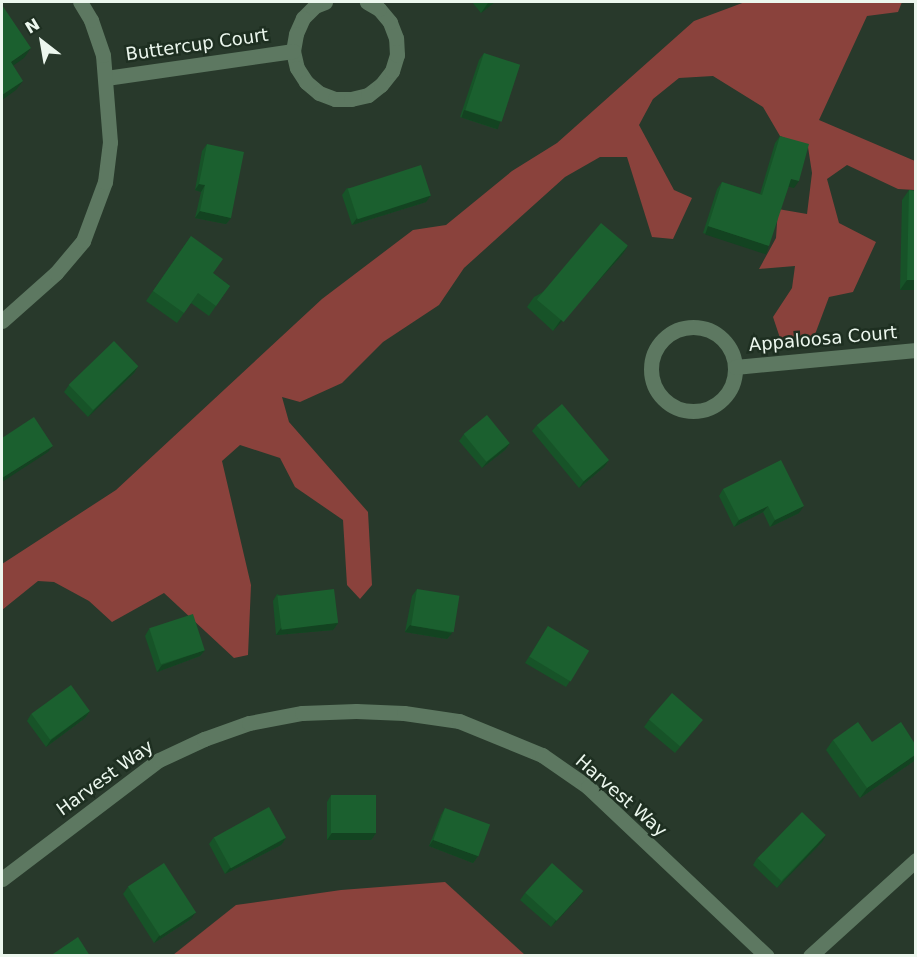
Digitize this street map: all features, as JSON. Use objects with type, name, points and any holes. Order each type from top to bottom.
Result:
[{"type":"street","points":[[2,321],[56,273],[83,241],[105,182],[110,142],[103,55],[91,20],[80,2]]},
{"type":"street","name":"Buttercup Court","points":[[325,2],[303,18],[296,34],[293,51],[297,68],[306,82],[319,93],[335,99],[351,99],[368,95],[381,85],[392,71],[397,55],[396,38],[390,22],[379,9],[367,2]]},
{"type":"street","name":"Buttercup Court","points":[[106,78],[293,51]]},
{"type":"street","name":"Appaloosa Court","points":[[693,327],[713,332],[724,341],[732,353],[735,367],[728,392],[707,408],[694,411],[675,406],[659,394],[652,381],[651,367],[654,353],[661,341],[672,332],[693,327]]},
{"type":"street","name":"Appaloosa Court","points":[[735,367],[915,350]]},
{"type":"street","name":"Harvest Way","points":[[2,879],[159,760],[204,739],[249,723],[302,713],[356,711],[404,713],[459,721],[542,755],[588,787],[766,956]]},
{"type":"street","points":[[810,956],[915,860]]},
{"type":"shaded area","points":[[745,2],[902,2],[898,12],[867,16],[819,120],[915,161],[915,190],[898,189],[847,165],[827,179],[839,223],[876,242],[853,292],[829,297],[814,337],[780,338],[773,317],[792,288],[795,266],[759,269],[776,238],[778,209],[807,214],[812,173],[808,147],[780,136],[763,107],[713,76],[679,78],[653,99],[639,125],[674,190],[692,198],[673,239],[652,237],[627,157],[600,157],[565,177],[464,268],[439,305],[383,342],[342,383],[300,402],[282,397],[289,422],[368,512],[372,585],[360,599],[347,585],[343,520],[295,487],[280,458],[240,445],[222,461],[251,585],[248,655],[234,658],[164,593],[112,622],[89,601],[54,582],[38,581],[2,610],[2,564],[116,490],[322,299],[413,230],[446,225],[512,171],[557,143],[694,21]]},
{"type":"shaded area","points":[[445,882],[525,955],[173,955],[236,905],[341,890]]},
{"type":"building","points":[[2,5],[31,48],[11,62],[23,81],[2,95]]},
{"type":"building","points":[[484,53],[520,65],[502,122],[465,110]]},
{"type":"building","points":[[780,136],[809,144],[799,181],[791,179],[769,246],[708,226],[722,182],[762,195]]},
{"type":"building","points":[[207,144],[244,152],[231,218],[200,211],[205,185],[199,184]]},
{"type":"building","points":[[421,165],[431,195],[358,219],[348,189]]},
{"type":"building","points":[[909,190],[915,191],[915,280],[907,280]]},
{"type":"building","points":[[601,223],[628,245],[564,322],[537,300]]},
{"type":"building","points":[[191,236],[223,259],[213,273],[230,286],[216,306],[198,293],[184,313],[153,291]]},
{"type":"building","points":[[114,341],[138,366],[93,410],[69,385]]},
{"type":"building","points":[[562,404],[609,460],[584,481],[537,425]]},
{"type":"building","points":[[487,415],[510,443],[486,462],[464,434]]},
{"type":"building","points":[[34,417],[53,446],[2,478],[2,438]]},
{"type":"building","points":[[781,460],[804,506],[775,520],[768,506],[739,520],[723,489]]},
{"type":"building","points":[[334,589],[338,623],[282,630],[277,596]]},
{"type":"building","points":[[417,589],[459,596],[454,632],[411,626]]},
{"type":"building","points":[[193,614],[205,650],[161,664],[149,628]]},
{"type":"building","points":[[548,626],[589,651],[571,682],[529,657]]},
{"type":"building","points":[[71,685],[90,711],[50,740],[31,714]]},
{"type":"building","points":[[672,693],[703,720],[680,746],[649,719]]},
{"type":"building","points":[[858,722],[872,742],[901,722],[915,744],[915,755],[867,788],[833,740]]},
{"type":"building","points":[[331,795],[376,795],[376,833],[331,833]]},
{"type":"building","points":[[269,807],[286,838],[231,868],[214,838]]},
{"type":"building","points":[[445,808],[490,824],[478,856],[433,840]]},
{"type":"building","points":[[802,812],[826,835],[781,881],[758,858]]},
{"type":"building","points":[[164,863],[196,912],[160,936],[128,886]]},
{"type":"building","points":[[552,863],[583,891],[556,921],[525,893]]},
{"type":"building","points":[[78,937],[90,956],[50,956]]}]
